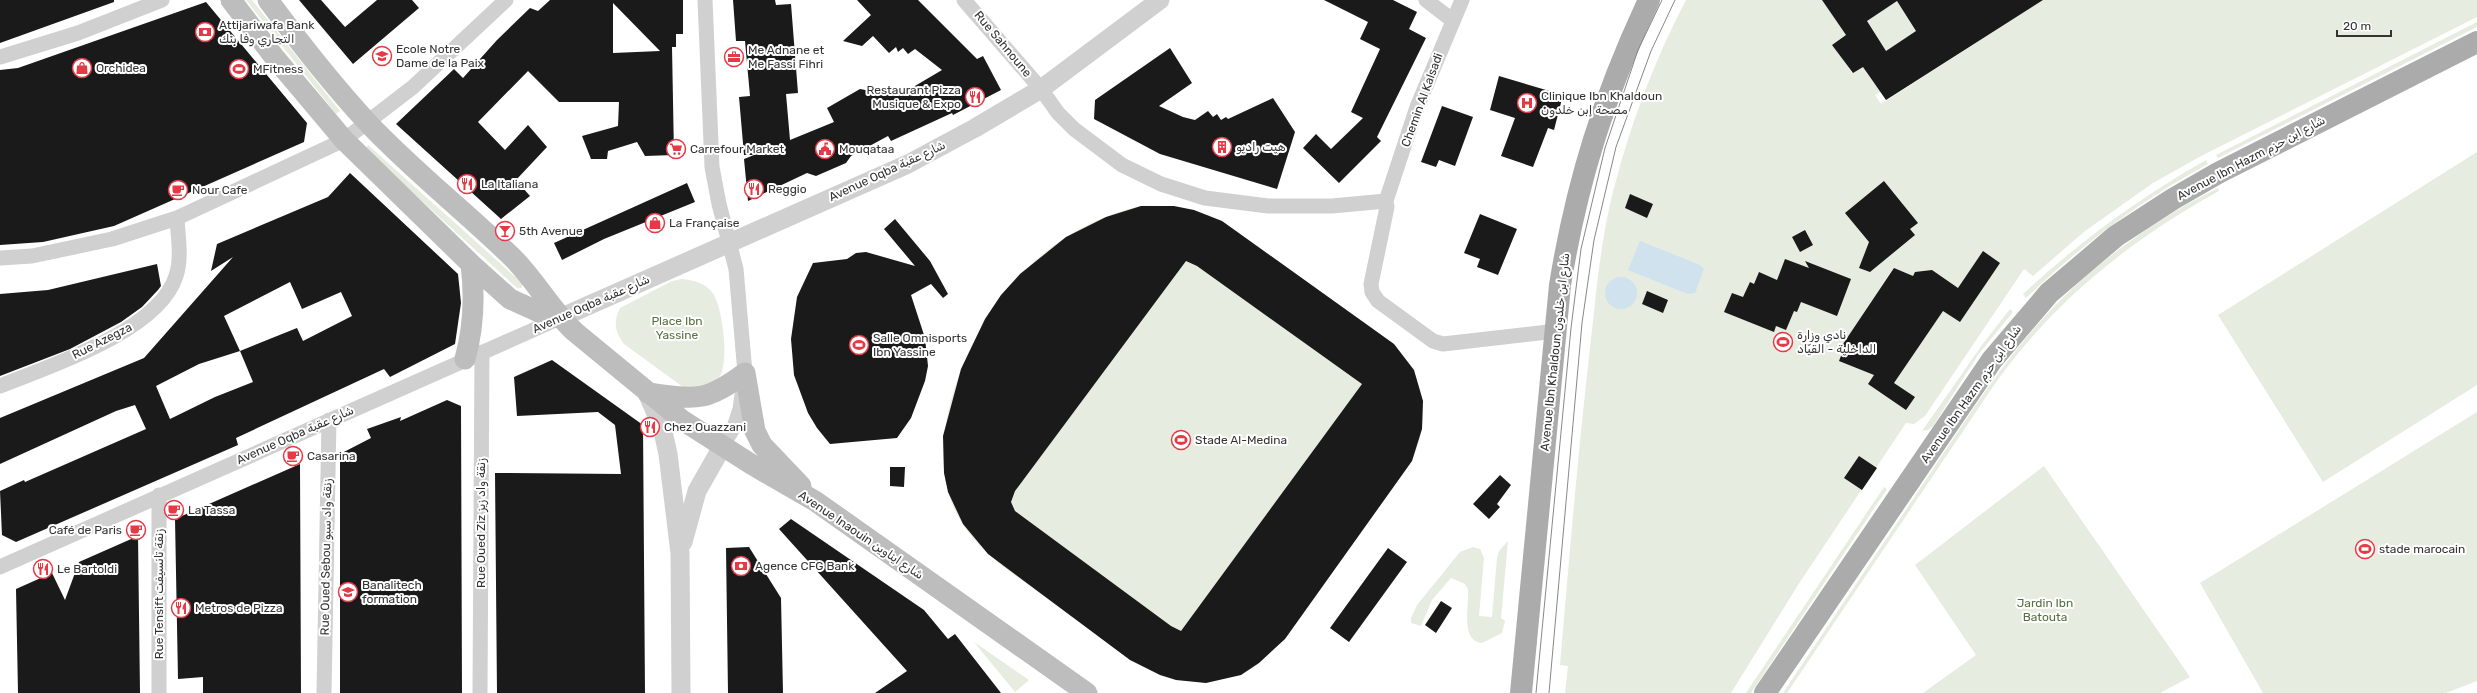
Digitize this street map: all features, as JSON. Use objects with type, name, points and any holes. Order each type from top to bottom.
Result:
[{"type":"main road","points":[[232,0],[276,58],[344,140],[471,264],[510,299],[541,313],[560,318]]},
{"type":"main road","points":[[268,0],[316,61],[368,123],[514,259],[545,294],[560,318]]},
{"type":"main road","name":"Avenue Ibn Khaldoun شارع ابن خلدون","points":[[1521,693],[1556,331],[1565,257],[1588,156],[1612,87],[1649,0]]},
{"type":"main road","name":"Avenue Ibn Hazm شارع ابن حزم","points":[[1765,693],[1992,360],[2049,293],[2116,236],[2173,199],[2218,173],[2477,42]]},
{"type":"main road","points":[[471,264],[474,290],[473,356]]},
{"type":"main road","name":"Avenue Inaouin شارع ايناوين","points":[[560,318],[647,393],[682,420],[722,447],[815,501],[1087,693]]},
{"type":"main road","points":[[647,393],[700,398],[727,387],[745,373]]},
{"type":"main road","points":[[745,373],[751,418],[762,445],[815,501]]},
{"type":"street","points":[[0,57],[78,33],[162,0]]},
{"type":"street","points":[[0,258],[32,256],[112,239],[177,218],[344,140],[368,123],[435,68],[506,0]]},
{"type":"street","points":[[680,553],[697,491],[734,427],[740,409],[745,373],[736,270],[730,241],[719,204],[712,167],[705,0]]},
{"type":"street","name":"Rue Sahnoune","points":[[964,0],[1041,89],[1058,113],[1090,143],[1122,165],[1161,184],[1204,198],[1268,206],[1332,206],[1386,201]]},
{"type":"street","name":"Avenue Oqba شارع عقبة","points":[[0,567],[730,241],[908,164],[975,128],[1041,89],[1160,0]]},
{"type":"street","points":[[1426,0],[1452,20]]},
{"type":"street","name":"Chemin Al Kalsadi","points":[[1462,0],[1452,20],[1417,107],[1386,201],[1387,208],[1371,284],[1372,292],[1378,301],[1434,341],[1443,344],[1556,331]]},
{"type":"street","name":"Rue Azegza","points":[[0,386],[65,360],[129,329],[158,306],[169,294],[177,275],[179,263],[177,218]]},
{"type":"street","name":"Rue Oued Ziz زنقة واد زيز","points":[[473,356],[480,693]]},
{"type":"street","points":[[647,393],[662,427],[668,454],[680,553],[681,693]]},
{"type":"street","name":"Rue Oued Sebou زنقة واد سبو","points":[[324,693],[329,420]]},
{"type":"street","name":"Rue Tensift زنقة تانسيفت","points":[[159,495],[159,693]]},
{"type":"green space","points":[[246,0],[252,0],[340,111],[336,114]]},
{"type":"green space","name":"نادي وزارة الداخلية - القيّاد","points":[[1686,0],[1822,0],[1846,35],[1833,45],[1852,73],[1868,63],[1866,72],[1876,86],[1884,90],[1875,95],[1881,104],[2043,0],[2477,0],[2477,17],[2203,155],[2153,183],[2085,231],[2033,276],[2024,269],[1925,416],[1914,424],[1906,423],[1798,585],[1731,693],[1565,693],[1568,666],[1560,665],[1586,387],[1599,270],[1605,231],[1613,192],[1635,118],[1663,46]]},
{"type":"green space","points":[[1897,1],[1916,31],[1886,51],[1867,21]]},
{"type":"green space","points":[[2477,22],[2477,27],[2218,158],[2216,155]]},
{"type":"green space","points":[[368,145],[522,283],[522,288],[517,288],[365,149]]},
{"type":"green space","points":[[2477,152],[2477,385],[2323,482],[2218,315]]},
{"type":"green space","points":[[2206,160],[2208,164],[2159,193],[2112,225],[2068,260],[2026,298],[2023,294],[2066,256],[2133,205]]},
{"type":"green space","points":[[2218,188],[2219,191],[2154,230],[2094,276],[2039,329],[1992,388],[1787,693],[1783,693],[1973,410],[2001,370],[2031,332],[2072,289],[2117,251],[2166,217]]},
{"type":"green space","name":"Stade Al-Medina","points":[[1141,206],[1163,206],[1183,209],[1202,213],[1222,221],[1394,344],[1405,358],[1413,372],[1419,386],[1422,400],[1422,429],[1412,461],[1285,639],[1255,655],[1225,664],[1195,665],[1166,661],[1136,652],[1079,621],[1010,572],[984,550],[962,523],[954,508],[946,480],[943,452],[946,425],[952,397],[964,363],[979,331],[998,302],[1021,275],[1046,251],[1075,232],[1107,216]]},
{"type":"green space","name":"Place Ibn Yassine","points":[[682,279],[698,282],[706,286],[712,292],[716,299],[722,321],[724,334],[723,369],[719,378],[706,389],[683,387],[624,344],[616,327],[616,318],[620,308],[672,281]]},
{"type":"green space","points":[[2010,309],[2013,312],[1978,355],[1933,426],[1928,430],[1922,431],[1982,345]]},
{"type":"green space","name":"stade marocain","points":[[2477,412],[2477,681],[2446,693],[2263,693],[2200,583]]},
{"type":"green space","name":"Jardin Ibn Batouta","points":[[2044,466],[2190,677],[2160,693],[1923,693],[1976,655],[1915,565]]},
{"type":"green space","points":[[1884,487],[1887,489],[1751,693],[1746,693]]},
{"type":"green space","points":[[1508,541],[1501,618],[1505,621],[1502,633],[1482,643],[1475,641],[1470,636],[1467,620],[1468,589],[1465,584],[1451,578],[1432,600],[1421,626],[1411,623],[1411,618],[1417,605],[1460,552],[1473,547],[1480,549],[1484,558],[1479,616],[1492,617],[1497,558],[1499,551]]},
{"type":"green space","points":[[974,642],[1029,680],[1015,692]]},
{"type":"water","points":[[1640,241],[1700,265],[1704,269],[1695,293],[1688,294],[1628,270]]},
{"type":"water","points":[[1624,277],[1630,279],[1635,284],[1637,293],[1635,302],[1630,307],[1618,309],[1612,307],[1607,302],[1605,290],[1607,284],[1612,279]]},
{"type":"building","points":[[0,0],[114,0],[114,2],[0,43]]},
{"type":"building","points":[[299,0],[321,0],[345,27],[377,0],[412,0],[419,8],[353,64]]},
{"type":"building","points":[[550,0],[683,0],[683,34],[676,34],[676,47],[672,47],[674,155],[645,156],[637,142],[608,151],[607,159],[591,159],[582,136],[618,126],[619,102],[559,102],[528,71],[478,122],[505,150],[528,125],[547,147],[516,180],[530,196],[501,219],[396,124],[454,69],[463,78],[497,40],[530,8],[538,11]],"holes":[[[613,3],[660,51],[613,53]]]},
{"type":"building","points":[[733,0],[775,0],[776,5],[791,4],[798,93],[786,94],[790,140],[834,122],[827,108],[860,89],[898,96],[942,70],[915,49],[908,54],[903,48],[898,52],[896,47],[889,53],[873,36],[862,46],[843,41],[871,15],[857,0],[918,0],[977,59],[983,56],[1001,90],[953,115],[952,113],[891,141],[888,136],[851,156],[846,163],[816,176],[807,173],[748,201],[744,159],[754,155],[744,155],[739,97],[750,96],[745,41],[736,41]]},
{"type":"building","points":[[1324,0],[1393,0],[1417,12],[1409,29],[1426,38],[1377,137],[1381,141],[1339,183],[1303,148],[1316,134],[1331,149],[1363,118],[1351,112],[1380,49],[1360,39],[1368,22]]},
{"type":"building","points":[[1822,0],[2043,0],[1886,100],[1863,67],[1853,73],[1832,45],[1846,35]],"holes":[[[1897,1],[1916,31],[1886,51],[1867,21]]]},
{"type":"building","points":[[206,2],[307,123],[304,142],[114,226],[43,242],[0,245],[0,70],[18,68]]},
{"type":"building","points":[[1170,48],[1192,83],[1159,106],[1183,117],[1195,120],[1208,111],[1213,117],[1217,114],[1221,120],[1226,117],[1228,119],[1273,98],[1295,132],[1277,189],[1160,154],[1094,119],[1095,100]]},
{"type":"building","name":"Clinique Ibn Khaldoun مصحة إبن خلدون","points":[[1499,76],[1563,95],[1554,130],[1548,128],[1533,167],[1501,156],[1515,118],[1490,110]]},
{"type":"building","points":[[1442,106],[1473,117],[1455,166],[1439,160],[1436,167],[1421,162]]},
{"type":"building","points":[[350,173],[458,274],[461,303],[455,344],[390,377],[384,369],[236,438],[238,445],[16,542],[2,535],[0,491],[24,480],[25,482],[146,429],[135,405],[116,411],[0,464],[0,418],[144,358],[233,257],[211,271],[217,244],[328,197]],"holes":[[[290,282],[302,309],[341,292],[352,316],[303,341],[297,328],[240,351],[224,316]],[[240,351],[253,382],[215,397],[170,419],[156,386],[199,364]]]},
{"type":"building","points":[[1884,181],[1918,223],[1910,229],[1915,235],[1870,272],[1859,268],[1869,242],[1845,213]]},
{"type":"building","points":[[687,183],[695,202],[604,239],[562,260],[554,243]]},
{"type":"building","points":[[1630,194],[1653,204],[1647,218],[1625,208]]},
{"type":"building","points":[[1141,206],[1174,206],[1194,210],[1222,221],[1394,344],[1414,370],[1423,401],[1422,429],[1412,461],[1285,639],[1259,663],[1241,675],[1206,683],[1176,680],[1160,675],[1130,660],[988,554],[963,524],[948,492],[944,473],[943,436],[961,369],[985,319],[1001,295],[1020,274],[1066,237],[1106,217]],"holes":[[[1186,261],[1197,266],[1362,384],[1181,631],[1171,626],[1015,511],[1011,502],[1015,491]]]},
{"type":"building","points":[[1480,214],[1517,229],[1498,275],[1477,267],[1480,259],[1464,253]]},
{"type":"building","name":"Salle Omnisports Ibn Yassine","points":[[895,219],[930,261],[948,294],[943,298],[931,284],[911,295],[925,338],[928,366],[925,381],[911,418],[897,438],[830,444],[817,428],[808,413],[794,375],[791,339],[797,297],[813,263],[847,259],[856,253],[866,252],[915,266],[884,229]]},
{"type":"building","points":[[1805,230],[1813,245],[1800,252],[1792,237]]},
{"type":"building","points":[[1983,251],[2000,263],[1960,322],[1943,311],[1894,383],[1915,397],[1906,410],[1868,384],[1874,375],[1839,361],[1844,348],[1841,347],[1894,268],[1913,276],[1915,272],[1932,270],[1958,288]]},
{"type":"building","points":[[1785,259],[1809,268],[1805,261],[1851,279],[1837,316],[1801,302],[1797,312],[1794,311],[1786,330],[1776,326],[1774,332],[1724,312],[1732,293],[1743,297],[1750,282],[1754,284],[1759,272],[1777,280]]},
{"type":"building","points":[[157,264],[161,286],[142,307],[121,322],[70,349],[0,376],[0,294],[48,290]]},
{"type":"building","points":[[1647,291],[1668,300],[1663,313],[1642,304]]},
{"type":"building","points":[[552,360],[643,425],[645,693],[497,693],[495,473],[621,474],[615,425],[598,412],[517,416],[514,377]]},
{"type":"building","points":[[447,400],[461,406],[462,693],[340,693],[340,454],[371,438],[367,429],[401,417],[400,421]]},
{"type":"building","points":[[1859,456],[1877,468],[1862,490],[1844,478]]},
{"type":"building","points":[[300,464],[301,693],[203,693],[203,677],[178,679],[175,519]]},
{"type":"building","points":[[890,467],[905,467],[904,487],[890,486]]},
{"type":"building","points":[[1500,475],[1511,485],[1497,504],[1500,507],[1489,519],[1473,504]]},
{"type":"building","points":[[791,519],[924,610],[948,639],[955,634],[1001,693],[875,693],[907,671],[779,529]]},
{"type":"building","points":[[138,536],[140,693],[18,693],[16,589],[52,573],[65,600],[79,562]]},
{"type":"building","points":[[749,547],[781,598],[783,693],[728,693],[726,548]]},
{"type":"building","points":[[1388,548],[1407,562],[1349,642],[1330,628]]},
{"type":"building","points":[[1441,601],[1452,608],[1436,633],[1425,625]]},
{"type":"tram line","points":[[1536,693],[1571,328],[1581,249],[1605,148],[1638,50],[1662,0]]},
{"type":"tram line","points":[[1549,693],[1582,323],[1594,240],[1616,147],[1651,51],[1675,0]]},
{"type":"place","name":"Attijariwafa Bank التجاري وفا بنك","points":[[205,32]]},
{"type":"place","name":"Ecole Notre Dame de la Paix","points":[[382,56]]},
{"type":"place","name":"Me Adnane et Me Fassi Fihri","points":[[734,57]]},
{"type":"place","name":"Orchidea","points":[[82,68]]},
{"type":"place","name":"MFitness","points":[[239,69]]},
{"type":"place","name":"Restaurant Pizza Musique & Expo","points":[[975,97]]},
{"type":"place","name":"Clinique Ibn Khaldoun مصحة إبن خلدون","points":[[1527,103]]},
{"type":"place","name":"هيت راديو","points":[[1222,147]]},
{"type":"place","name":"Carrefour Market","points":[[676,149]]},
{"type":"place","name":"Mouqataa","points":[[825,149]]},
{"type":"place","name":"La Italiana","points":[[467,184]]},
{"type":"place","name":"Reggio","points":[[754,189]]},
{"type":"place","name":"Nour Cafe","points":[[178,190]]},
{"type":"place","name":"La Française","points":[[655,223]]},
{"type":"place","name":"5th Avenue","points":[[505,231]]},
{"type":"place","name":"نادي وزارة الداخلية - القيّاد","points":[[1783,342]]},
{"type":"place","name":"Salle Omnisports Ibn Yassine","points":[[859,345]]},
{"type":"place","name":"Chez Ouazzani","points":[[650,427]]},
{"type":"place","name":"Stade Al-Medina","points":[[1181,440]]},
{"type":"place","name":"Casarina","points":[[293,456]]},
{"type":"place","name":"La Tassa","points":[[174,510]]},
{"type":"place","name":"Café de Paris","points":[[136,530]]},
{"type":"place","name":"stade marocain","points":[[2365,549]]},
{"type":"place","name":"Agence CFG Bank","points":[[741,566]]},
{"type":"place","name":"Le Bartoldi","points":[[43,569]]},
{"type":"place","name":"Banalitech formation","points":[[348,592]]},
{"type":"place","name":"Metros de Pizza","points":[[181,608]]}]
